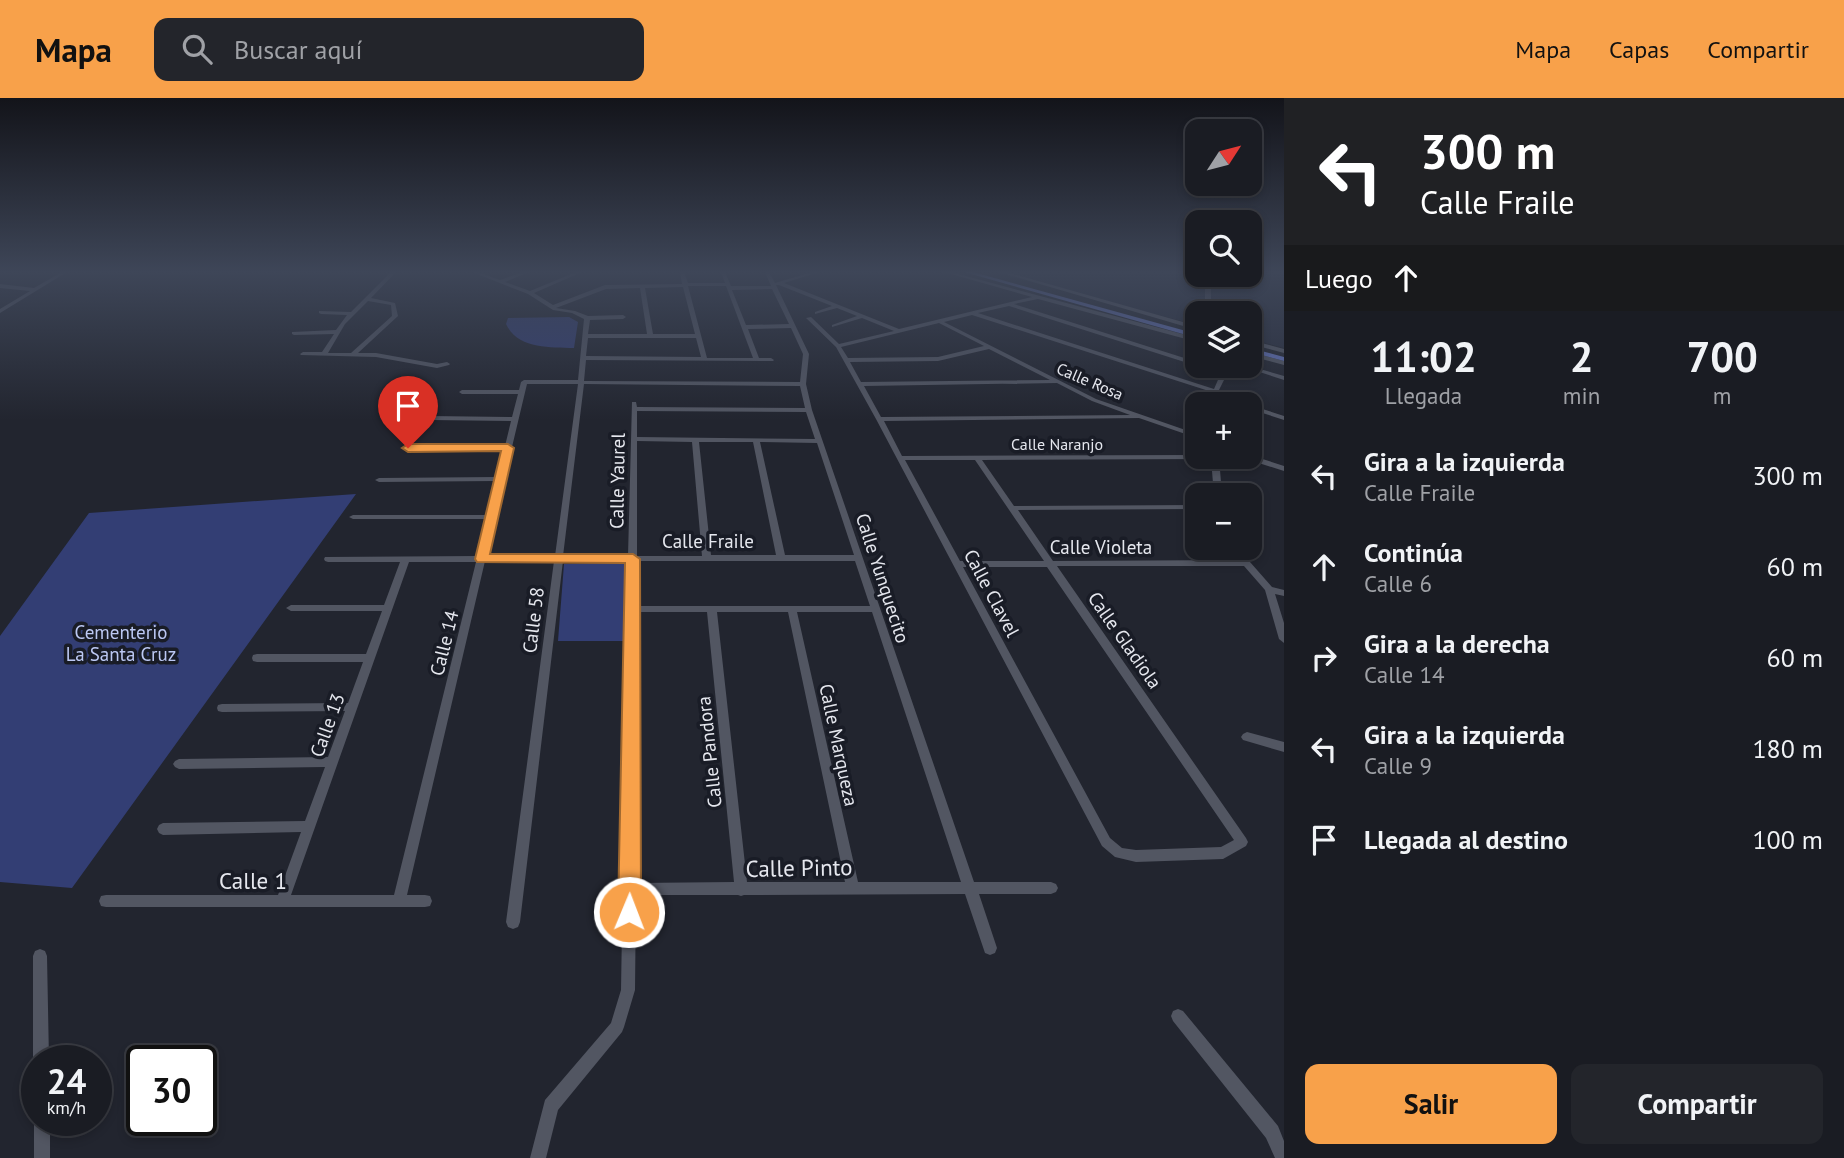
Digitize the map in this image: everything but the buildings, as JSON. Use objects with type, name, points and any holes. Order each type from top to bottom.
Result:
[{"type":"main road","points":[[1149,321],[1185,331]]},
{"type":"main road","points":[[1154,321],[1185,331]]},
{"type":"main road","points":[[1262,351],[1284,357]]},
{"type":"street","points":[[325,353],[345,321]]},
{"type":"street","points":[[353,354],[389,321]]},
{"type":"street","name":"Calle 58","points":[[513,922],[587,321]]},
{"type":"street","points":[[648,321],[650,336]]},
{"type":"street","points":[[695,321],[705,360]]},
{"type":"street","points":[[744,321],[757,359]]},
{"type":"street","name":"Calle Yunquecito","points":[[791,321],[806,354],[803,384],[809,411],[971,892]]},
{"type":"street","name":"Calle Clavel","points":[[813,321],[838,346],[1106,842],[1119,853],[1136,856],[1223,853],[1242,842]]},
{"type":"street","points":[[834,326],[847,321]]},
{"type":"street","points":[[876,321],[898,330]]},
{"type":"street","points":[[838,346],[937,321]]},
{"type":"street","name":"Calle Rosa","points":[[940,321],[1055,382],[1140,417],[1185,432]]},
{"type":"street","points":[[998,321],[1211,392]]},
{"type":"street","points":[[1064,321],[1185,360]]},
{"type":"street","points":[[1144,321],[1185,331]]},
{"type":"street","points":[[746,327],[793,326]]},
{"type":"street","points":[[294,333],[337,332]]},
{"type":"street","points":[[586,336],[699,336]]},
{"type":"street","points":[[845,360],[938,359],[989,347]]},
{"type":"street","points":[[303,354],[376,355],[437,366],[446,364]]},
{"type":"street","points":[[583,358],[771,360]]},
{"type":"street","points":[[1262,371],[1284,378]]},
{"type":"street","points":[[462,392],[581,382],[803,384]]},
{"type":"street","points":[[859,384],[1055,382]]},
{"type":"street","name":"Calle 14","points":[[399,901],[522,388]]},
{"type":"street","name":"Calle Yaurel","points":[[538,1158],[551,1106],[617,1027],[628,990],[635,406],[809,411]]},
{"type":"street","points":[[1262,411],[1284,418]]},
{"type":"street","points":[[879,419],[1140,417]]},
{"type":"street","points":[[430,418],[514,419]]},
{"type":"street","points":[[635,439],[695,442],[819,441]]},
{"type":"street","points":[[695,442],[707,558]]},
{"type":"street","points":[[756,442],[781,558]]},
{"type":"street","points":[[408,448],[508,448]]},
{"type":"street","name":"Calle Naranjo","points":[[899,458],[1185,457]]},
{"type":"street","name":"Calle Gladiola","points":[[978,459],[1242,842]]},
{"type":"street","points":[[1262,462],[1284,470]]},
{"type":"street","points":[[379,480],[500,480]]},
{"type":"street","points":[[1013,508],[1185,507]]},
{"type":"street","points":[[353,517],[491,517]]},
{"type":"street","name":"Calle Fraile","points":[[328,559],[858,558]]},
{"type":"street","name":"Calle 13","points":[[282,902],[405,560]]},
{"type":"street","points":[[1245,560],[1269,589],[1284,639]]},
{"type":"street","name":"Calle Violeta","points":[[957,564],[1246,563]]},
{"type":"street","points":[[1269,589],[1284,593]]},
{"type":"street","points":[[290,608],[387,608]]},
{"type":"street","points":[[632,609],[874,609]]},
{"type":"street","name":"Calle Marqueza","points":[[792,610],[853,888]]},
{"type":"street","name":"Calle Pandora","points":[[712,611],[741,890]]},
{"type":"street","points":[[257,658],[369,658]]},
{"type":"street","points":[[222,708],[352,707]]},
{"type":"street","points":[[1247,737],[1284,747]]},
{"type":"street","points":[[179,764],[332,762]]},
{"type":"street","points":[[163,829],[308,826]]},
{"type":"street","name":"Calle Pinto","points":[[630,889],[853,888],[971,892],[1051,888]]},
{"type":"street","points":[[971,892],[990,948]]},
{"type":"street","name":"Calle 1","points":[[106,901],[425,901]]},
{"type":"street","points":[[40,956],[41,1045]]},
{"type":"street","points":[[1178,1016],[1272,1132],[1283,1158]]},
{"type":"street","points":[[42,1136],[42,1158]]},
{"type":"shaded area","points":[[1262,321],[1284,321],[1284,348],[1262,342]]},
{"type":"green space","points":[[507,321],[577,321],[574,348],[545,347],[526,342],[511,332]]},
{"type":"green space","name":"Cementerio La Santa Cruz","points":[[356,494],[72,888],[0,882],[0,636],[89,513]]},
{"type":"green space","points":[[624,563],[624,641],[558,641],[564,564]]},
{"type":"route","points":[[408,448],[508,448],[482,559],[633,559],[629,912]]}]
